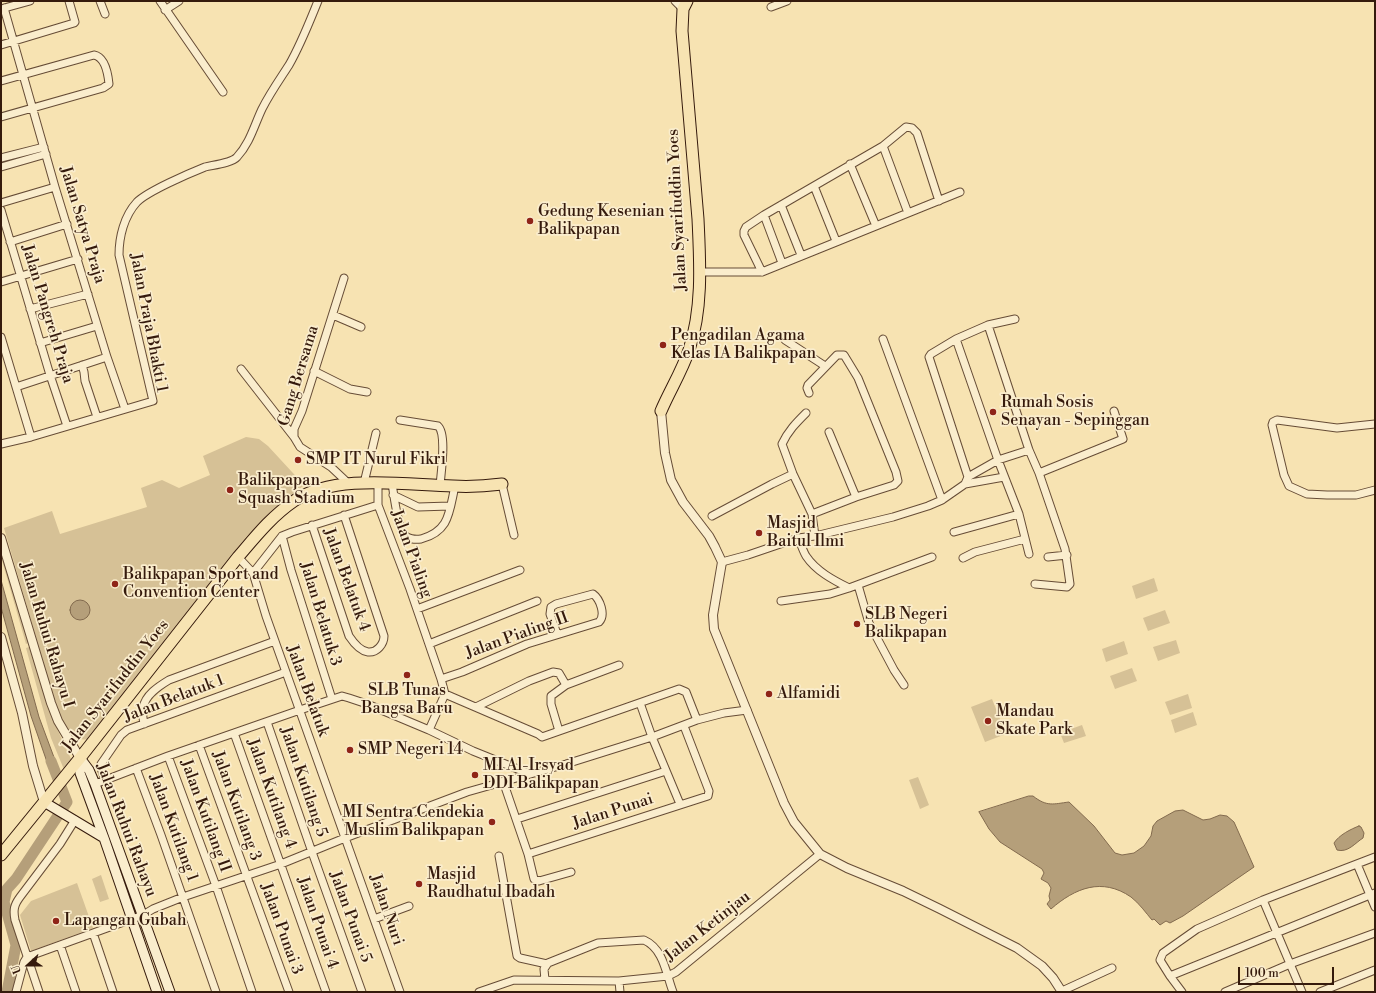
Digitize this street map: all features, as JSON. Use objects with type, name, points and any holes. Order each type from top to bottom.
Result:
[{"type":"highway","name":"Jalan Syarifuddin Yoes","points":[[661,411],[678,377],[693,338],[698,300],[698,219],[682,31],[682,4]]},
{"type":"highway","name":"Jalan Syarifuddin Yoes","points":[[1,855],[48,805],[54,791],[264,525],[295,500],[324,488],[348,483],[440,486],[478,486],[502,484]]},
{"type":"main road","name":"Jalan Ruhui Rahayu","points":[[80,758],[89,770],[95,784],[170,992]]},
{"type":"main road","name":"Jalan Ruhui Rahayu","points":[[80,758],[80,773],[157,992]]},
{"type":"main road","name":"Jalan Ruhui Rahayu","points":[[48,805],[104,838]]},
{"type":"street","points":[[4,6],[30,1]]},
{"type":"street","points":[[1,45],[74,23],[69,1]]},
{"type":"street","points":[[100,1],[105,14]]},
{"type":"street","points":[[160,1],[223,92]]},
{"type":"street","points":[[165,10],[179,1]]},
{"type":"street","name":"Jalan Praja Bhakti 1","points":[[1,444],[153,401],[119,256],[119,242],[123,227],[138,202],[150,192],[205,168],[235,159],[246,146],[262,109],[289,64],[304,35],[318,1]]},
{"type":"street","points":[[771,7],[786,1]]},
{"type":"street","name":"Jalan Satya Praja","points":[[4,6],[55,187],[124,409]]},
{"type":"street","points":[[1,81],[94,55],[100,56],[109,84],[107,86],[1,117]]},
{"type":"street","points":[[762,272],[744,235],[746,227],[850,164],[883,146],[906,127],[917,133],[939,201]]},
{"type":"street","points":[[883,146],[908,213]]},
{"type":"street","points":[[1,158],[45,150]]},
{"type":"street","points":[[1,167],[45,150]]},
{"type":"street","points":[[850,164],[876,226]]},
{"type":"street","points":[[814,186],[836,242]]},
{"type":"street","points":[[1,203],[55,187]]},
{"type":"street","points":[[699,272],[762,272],[960,192]]},
{"type":"street","points":[[782,205],[801,255]]},
{"type":"street","name":"Jalan Pangreh Praja","points":[[1,210],[50,376],[67,426]]},
{"type":"street","points":[[764,215],[782,263]]},
{"type":"street","points":[[10,242],[67,224]]},
{"type":"street","points":[[1,282],[78,259]]},
{"type":"street","name":"Gang Bersama","points":[[344,278],[302,411],[294,429],[294,437],[300,447],[331,467],[348,483]]},
{"type":"street","points":[[30,309],[88,294]]},
{"type":"street","points":[[333,315],[361,327]]},
{"type":"street","points":[[968,477],[929,358],[931,354],[956,339],[988,326],[1015,319]]},
{"type":"street","points":[[40,343],[97,326]]},
{"type":"street","points":[[988,326],[1029,450],[1039,473],[1067,555],[1069,586],[1035,584]]},
{"type":"street","points":[[1,337],[30,437]]},
{"type":"street","points":[[883,339],[942,500]]},
{"type":"street","points":[[956,339],[1018,514],[1029,554]]},
{"type":"street","points":[[785,340],[825,366]]},
{"type":"street","points":[[809,393],[808,385],[825,366],[837,355],[844,355],[853,367],[858,378],[896,472],[898,481],[894,485],[856,497],[812,514]]},
{"type":"street","points":[[16,387],[107,357]]},
{"type":"street","points":[[82,365],[85,381],[97,417]]},
{"type":"street","points":[[241,369],[294,437]]},
{"type":"street","points":[[314,371],[350,389],[367,392]]},
{"type":"street","points":[[661,411],[665,453],[671,480],[683,502],[716,547],[722,562],[713,615],[714,629],[788,812],[804,836],[820,854],[847,868],[940,908],[1017,948],[1042,966],[1053,978],[1062,992],[1112,968]]},
{"type":"street","points":[[1039,473],[1123,439],[1114,411]]},
{"type":"street","points":[[806,413],[786,435],[782,444],[793,474],[812,514],[815,536]]},
{"type":"street","points":[[400,420],[438,426],[440,428],[443,443],[440,486]]},
{"type":"street","points":[[1375,424],[1337,428],[1277,420],[1273,422],[1272,425],[1284,475],[1289,486],[1307,494],[1356,495],[1375,490]]},
{"type":"street","points":[[829,432],[856,497]]},
{"type":"street","points":[[364,484],[376,433]]},
{"type":"street","points":[[965,484],[968,477],[998,460],[1029,450]]},
{"type":"street","points":[[712,516],[793,474]]},
{"type":"street","points":[[722,562],[798,538],[815,536],[893,517],[942,500],[965,484],[1004,477]]},
{"type":"street","points":[[378,483],[378,504]]},
{"type":"street","points":[[392,484],[400,527],[405,536],[417,540],[430,536],[441,528],[447,521],[455,486]]},
{"type":"street","points":[[502,484],[514,535]]},
{"type":"street","points":[[394,495],[418,507],[450,506]]},
{"type":"street","name":"Jalan Pialing","points":[[282,536],[378,504],[417,609],[445,694]]},
{"type":"street","points":[[954,532],[1018,514]]},
{"type":"street","name":"Jalan Belatuk 4","points":[[312,525],[349,636],[353,643],[361,649],[368,652],[376,650],[382,645],[384,636],[344,515]]},
{"type":"street","points":[[253,573],[282,536]]},
{"type":"street","name":"Jalan Belatuk 3","points":[[282,536],[291,570],[332,699]]},
{"type":"street","name":"Jalan Ruhui Rahayu I","points":[[1,538],[51,703],[61,726],[80,758]]},
{"type":"street","points":[[798,538],[805,555],[815,567],[829,578],[849,588]]},
{"type":"street","points":[[963,558],[975,552],[1025,539]]},
{"type":"street","points":[[1048,557],[1067,555]]},
{"type":"street","name":"Jalan Belatuk","points":[[238,557],[253,573],[274,641],[345,838]]},
{"type":"street","points":[[781,602],[830,594],[932,557]]},
{"type":"street","points":[[417,609],[520,570]]},
{"type":"street","points":[[858,585],[869,623],[894,670],[904,685]]},
{"type":"street","name":"Jalan Pialing II","points":[[441,679],[462,672],[527,644],[600,622],[603,615],[597,598],[593,594],[551,607],[550,614],[557,634]]},
{"type":"street","points":[[429,644],[537,601]]},
{"type":"street","points":[[1,637],[22,713],[33,766],[48,805]]},
{"type":"street","points":[[144,724],[143,706],[154,691],[169,680],[274,641]]},
{"type":"street","points":[[559,731],[550,699],[551,696],[566,685],[618,665]]},
{"type":"street","name":"Jalan Belatuk 1","points":[[106,780],[100,768],[101,764],[121,735],[127,730],[286,672]]},
{"type":"street","points":[[476,707],[529,681],[553,672],[559,673],[566,685]]},
{"type":"street","points":[[429,730],[445,694],[542,737],[679,690],[686,692],[697,720]]},
{"type":"street","points":[[95,784],[168,756],[342,696],[429,730],[473,751],[530,774]]},
{"type":"street","points":[[640,703],[652,737],[680,804]]},
{"type":"street","points":[[16,992],[24,962],[27,957],[143,915],[183,898],[281,864],[466,792],[559,766],[652,737],[697,720],[724,713],[747,710]]},
{"type":"street","name":"Jalan Kutilang 5","points":[[267,722],[312,852]]},
{"type":"street","name":"Jalan Punai","points":[[528,854],[709,794],[684,726]]},
{"type":"street","name":"Jalan Kutilang 4","points":[[234,733],[281,864]]},
{"type":"street","name":"Jalan Kutilang 3","points":[[199,745],[247,876]]},
{"type":"street","name":"Jalan Kutilang II","points":[[168,756],[216,886],[252,992]]},
{"type":"street","name":"Jalan Kutilang 1","points":[[136,768],[216,992]]},
{"type":"street","points":[[517,820],[666,771]]},
{"type":"street","points":[[503,781],[528,854],[534,879],[539,881],[571,872]]},
{"type":"street","points":[[40,992],[27,957],[13,911],[14,906],[60,844],[72,818]]},
{"type":"street","name":"Jalan Nuri","points":[[345,838],[400,992]]},
{"type":"street","name":"Jalan Punai 5","points":[[312,852],[362,992]]},
{"type":"street","name":"Jalan Ketinjau","points":[[479,992],[495,989],[514,980],[619,980],[668,976],[676,972],[820,854]]},
{"type":"street","points":[[499,856],[517,956],[547,964],[598,943],[644,940],[651,943],[660,955],[673,992]]},
{"type":"street","points":[[1182,992],[1160,960],[1163,953],[1197,928],[1263,900],[1375,857]]},
{"type":"street","name":"Jalan Punai 4","points":[[281,864],[326,992]]},
{"type":"street","points":[[1357,864],[1372,894],[1375,907]]},
{"type":"street","name":"Jalan Punai 3","points":[[247,876],[288,992]]},
{"type":"street","points":[[1170,976],[1372,894]]},
{"type":"street","points":[[1263,900],[1302,992]]},
{"type":"street","points":[[374,919],[408,906]]},
{"type":"street","points":[[92,933],[114,992]]},
{"type":"street","points":[[1225,992],[1290,964],[1375,933]]},
{"type":"street","points":[[60,945],[76,992]]},
{"type":"street","points":[[545,980],[544,969],[547,964]]},
{"type":"street","points":[[1320,992],[1375,970]]},
{"type":"street","points":[[619,980],[620,992]]},
{"type":"shaded area","name":"Balikpapan Sport and Convention Center","points":[[246,437],[259,439],[268,446],[304,485],[246,537],[88,739],[78,738],[69,730],[57,709],[4,528],[52,511],[60,534],[147,507],[141,488],[162,480],[179,488],[210,475],[203,456]]},
{"type":"shaded area","points":[[1,541],[31,642],[26,644],[1,557]]},
{"type":"shaded area","points":[[1154,578],[1158,591],[1136,599],[1132,586]]},
{"type":"shaded area","points":[[1,580],[39,717],[55,760],[47,762],[31,716],[1,607]]},
{"type":"shaded area","points":[[80,600],[87,603],[90,610],[87,617],[80,620],[73,617],[70,610],[73,603]]},
{"type":"shaded area","points":[[1165,610],[1170,623],[1148,631],[1143,618]]},
{"type":"shaded area","points":[[1176,640],[1180,653],[1158,661],[1153,647]]},
{"type":"shaded area","points":[[1124,641],[1128,654],[1106,662],[1102,649]]},
{"type":"shaded area","points":[[32,646],[52,718],[72,761],[65,772],[51,738],[26,648]]},
{"type":"shaded area","points":[[1132,668],[1137,681],[1115,689],[1110,676]]},
{"type":"shaded area","points":[[1188,694],[1192,708],[1170,715],[1165,702]]},
{"type":"shaded area","name":"Mandau Skate Park","points":[[992,699],[1006,734],[985,742],[971,707]]},
{"type":"shaded area","points":[[1193,712],[1197,725],[1175,733],[1171,720]]},
{"type":"shaded area","points":[[1082,725],[1086,736],[1064,743],[1060,733]]},
{"type":"shaded area","points":[[918,777],[929,805],[920,809],[909,780]]},
{"type":"shaded area","points":[[1033,796],[1042,802],[1050,804],[1069,802],[1094,826],[1115,853],[1122,855],[1134,853],[1144,846],[1151,836],[1153,826],[1157,821],[1175,811],[1183,810],[1203,820],[1220,815],[1227,816],[1234,822],[1254,867],[1183,916],[1170,923],[1166,921],[1160,925],[1154,919],[1152,920],[1140,905],[1131,897],[1110,887],[1099,886],[1079,891],[1070,895],[1051,909],[1047,904],[1050,900],[1049,896],[1051,888],[1048,883],[1041,879],[1044,873],[1042,869],[1000,842],[989,829],[979,812]]},
{"type":"shaded area","points":[[1359,826],[1364,833],[1363,838],[1348,849],[1341,851],[1337,850],[1334,843],[1336,840],[1345,833]]},
{"type":"shaded area","points":[[101,875],[109,899],[100,902],[92,879]]},
{"type":"shaded area","name":"Lapangan Gubah","points":[[77,883],[93,928],[31,951],[20,915],[31,901]]},
{"type":"waterway","points":[[7,992],[16,945],[4,902],[7,889],[16,879],[67,802],[51,761]]},
{"type":"place","name":"Gedung Kesenian Balikpapan","points":[[530,221]]},
{"type":"place","name":"Pengadilan Agama Kelas IA Balikpapan","points":[[663,345]]},
{"type":"place","name":"Rumah Sosis Senayan - Sepinggan","points":[[993,412]]},
{"type":"place","name":"SMP IT Nurul Fikri","points":[[298,460]]},
{"type":"place","name":"Balikpapan Squash Stadium","points":[[230,490]]},
{"type":"place","name":"Masjid Baitul Ilmi","points":[[759,533]]},
{"type":"place","name":"Balikpapan Sport and Convention Center","points":[[115,584]]},
{"type":"place","name":"SLB Negeri Balikpapan","points":[[857,624]]},
{"type":"place","name":"SLB Tunas Bangsa Baru","points":[[407,675]]},
{"type":"place","name":"Alfamidi","points":[[769,694]]},
{"type":"place","name":"Mandau Skate Park","points":[[988,721]]},
{"type":"place","name":"SMP Negeri 14","points":[[350,750]]},
{"type":"place","name":"MI Al-Irsyad DDI Balikpapan","points":[[475,775]]},
{"type":"place","name":"MI Sentra Cendekia Muslim Balikpapan","points":[[492,822]]},
{"type":"place","name":"Masjid Raudhatul Ibadah","points":[[419,884]]},
{"type":"place","name":"Lapangan Gubah","points":[[56,921]]}]
